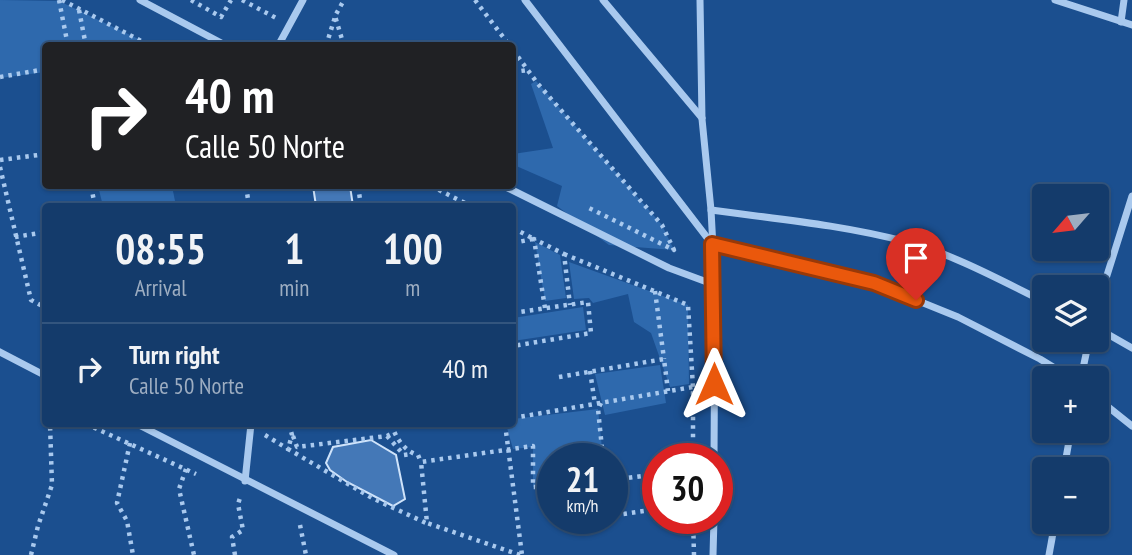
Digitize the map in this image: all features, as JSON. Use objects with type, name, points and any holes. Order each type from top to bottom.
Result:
[{"type":"street","points":[[140,0],[219,42]]},
{"type":"street","points":[[280,42],[303,0]]},
{"type":"street","points":[[525,0],[712,244],[874,283],[958,317],[1051,366]]},
{"type":"street","points":[[603,0],[702,119]]},
{"type":"street","points":[[700,0],[702,119],[712,210],[715,285],[714,443]]},
{"type":"street","points":[[1055,0],[1132,25]]},
{"type":"street","points":[[1121,22],[1124,0]]},
{"type":"street","points":[[511,189],[669,268],[715,285]]},
{"type":"street","points":[[1107,275],[1132,196]]},
{"type":"street","points":[[712,210],[849,229],[909,243],[965,263],[1032,296]]},
{"type":"street","points":[[1109,335],[1132,348]]},
{"type":"street","points":[[0,352],[42,374]]},
{"type":"street","points":[[1109,408],[1132,426]]},
{"type":"street","points":[[142,427],[394,555]]},
{"type":"street","points":[[245,481],[251,427]]},
{"type":"street","points":[[713,555],[714,534]]},
{"type":"street","points":[[1049,555],[1053,534]]},
{"type":"path","points":[[60,0],[143,42]]},
{"type":"path","points":[[60,0],[67,42]]},
{"type":"path","points":[[191,0],[221,17],[230,0]]},
{"type":"path","points":[[242,0],[281,21]]},
{"type":"path","points":[[327,42],[335,16],[344,0]]},
{"type":"path","points":[[475,0],[507,42]]},
{"type":"path","points":[[79,9],[85,42]]},
{"type":"path","points":[[335,16],[343,42]]},
{"type":"path","points":[[516,54],[662,225],[674,250],[587,208]]},
{"type":"path","points":[[0,78],[42,70]]},
{"type":"path","points":[[516,72],[528,70]]},
{"type":"path","points":[[0,160],[42,155]]},
{"type":"path","points":[[0,167],[31,300],[42,306]]},
{"type":"path","points":[[437,189],[465,203]]},
{"type":"path","points":[[516,230],[564,254],[688,305],[693,443]]},
{"type":"path","points":[[15,237],[42,233]]},
{"type":"path","points":[[516,242],[534,239]]},
{"type":"path","points":[[534,239],[545,309]]},
{"type":"path","points":[[564,254],[570,305]]},
{"type":"path","points":[[655,291],[668,391]]},
{"type":"path","points":[[516,313],[588,302],[590,333],[516,345]]},
{"type":"path","points":[[559,377],[664,359]]},
{"type":"path","points":[[590,371],[598,403],[601,443]]},
{"type":"path","points":[[516,417],[692,387]]},
{"type":"path","points":[[30,555],[52,485],[50,427]]},
{"type":"path","points":[[291,427],[288,449],[372,498],[427,523],[521,555],[505,427]]},
{"type":"path","points":[[292,427],[297,447],[387,436],[393,433]]},
{"type":"path","points":[[392,427],[393,433],[411,453]]},
{"type":"path","points":[[387,436],[404,455],[418,455],[427,523]]},
{"type":"path","points":[[130,443],[117,503],[127,521],[133,555]]},
{"type":"path","points":[[421,462],[533,446],[533,487],[537,487]]},
{"type":"path","points":[[186,469],[179,489],[194,555]]},
{"type":"path","points":[[235,555],[232,537],[243,530],[238,504],[241,495]]},
{"type":"path","points":[[300,524],[306,555]]},
{"type":"path","points":[[693,534],[694,555]]},
{"type":"shaded area","points":[[0,0],[59,1],[145,42],[42,42],[42,72],[0,78]]},
{"type":"shaded area","points":[[536,81],[662,225],[674,250],[609,245],[557,206],[562,186],[516,166],[516,154],[553,148],[531,84]]},
{"type":"shaded area","points":[[99,189],[173,189],[175,203],[102,203]]},
{"type":"shaded area","points":[[535,242],[560,255],[566,298],[545,301]]},
{"type":"shaded area","points":[[569,262],[688,305],[689,384],[670,387],[651,333],[634,322],[628,294],[593,303],[589,298],[574,299]]},
{"type":"shaded area","points":[[583,307],[586,330],[516,341],[516,318]]},
{"type":"shaded area","points":[[660,365],[666,403],[605,415],[595,374]]},
{"type":"shaded area","points":[[598,409],[601,443],[537,443],[537,487],[533,487],[533,447],[513,449],[507,427],[516,427],[516,419]]},
{"type":"building","points":[[313,189],[350,189],[353,203],[316,203]]},
{"type":"building","points":[[371,440],[396,455],[405,499],[393,506],[347,482],[330,470],[326,463],[333,447]]},
{"type":"route","points":[[714,384],[715,285],[712,244],[874,283],[916,300]]}]
